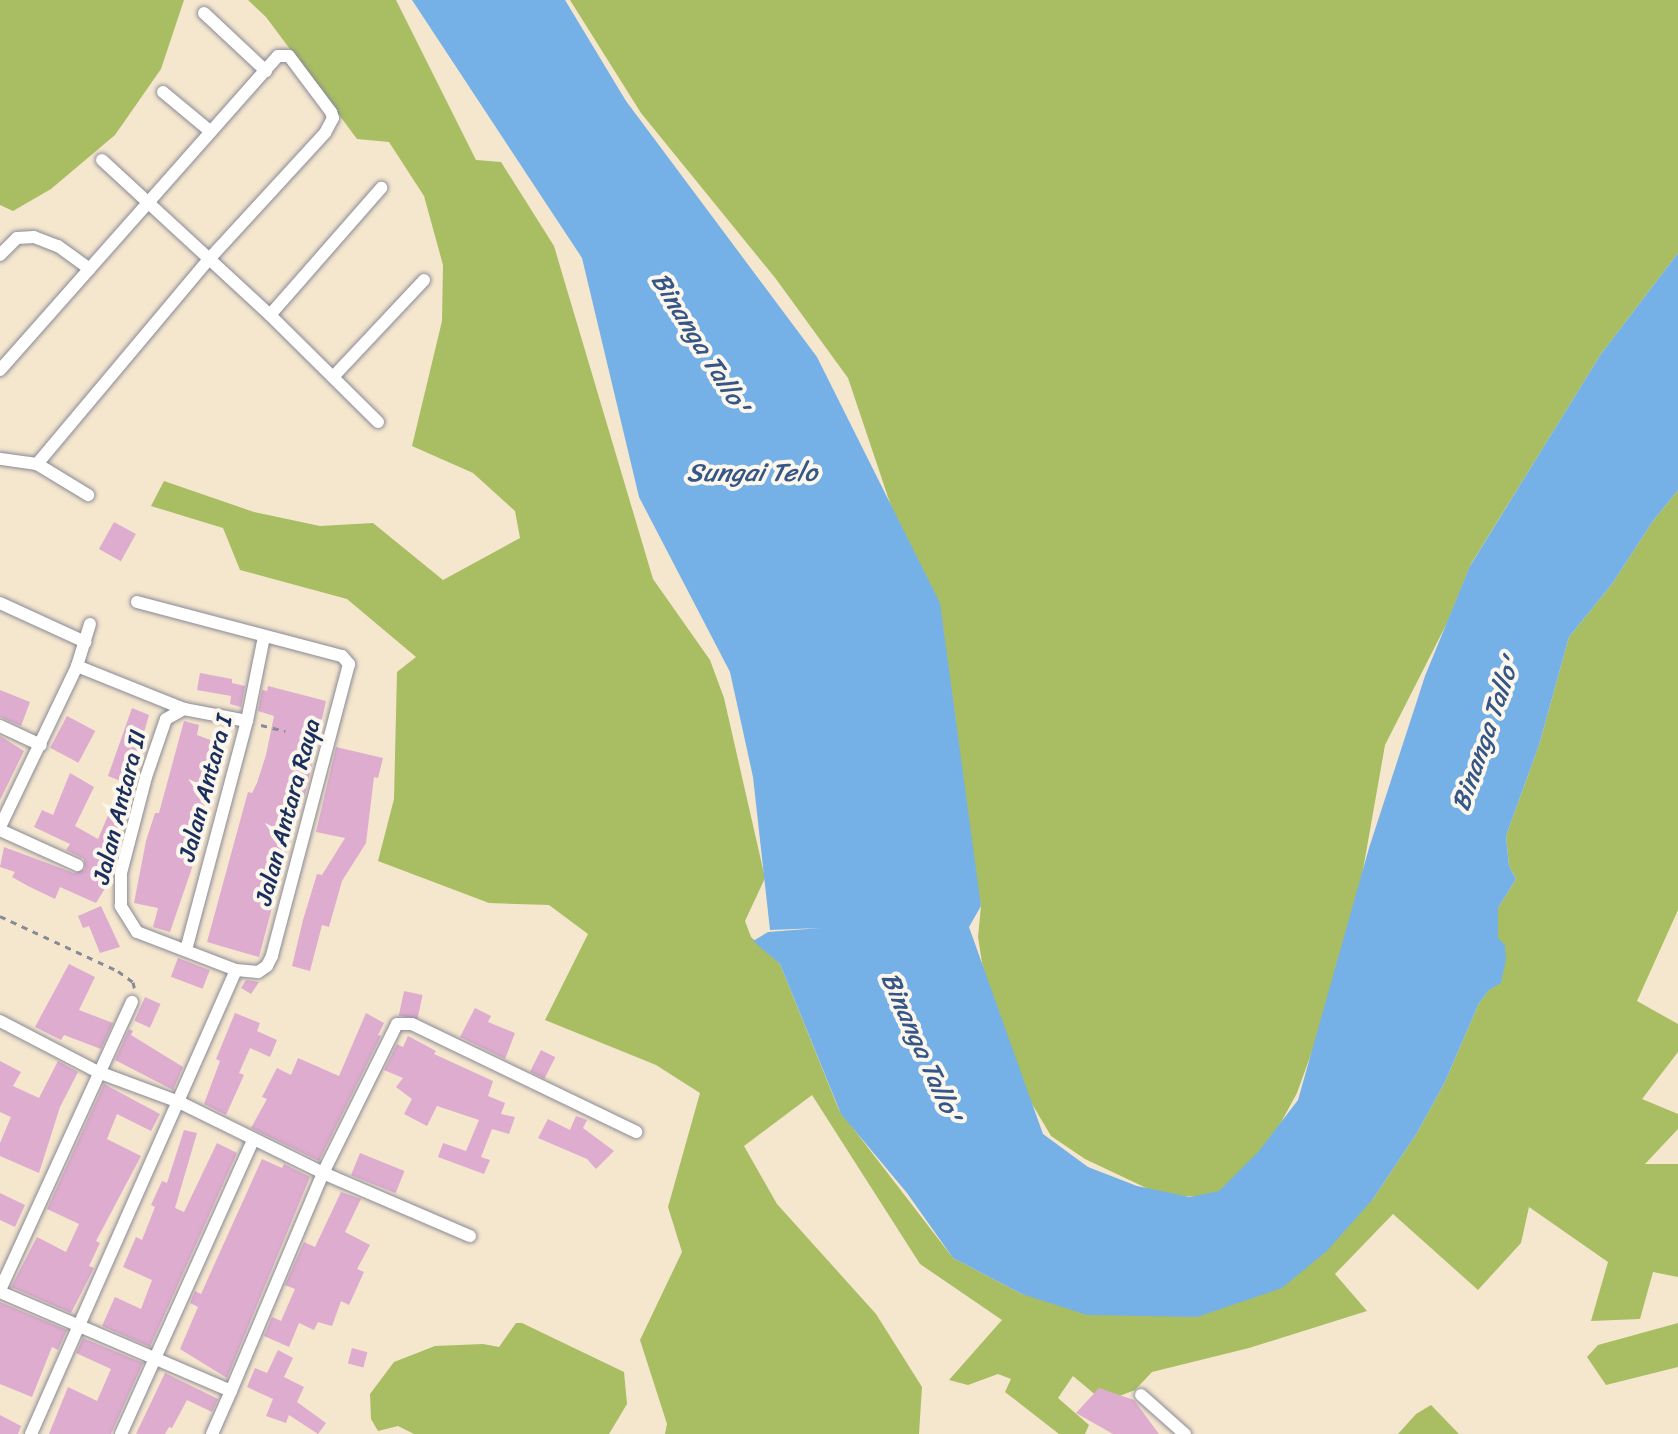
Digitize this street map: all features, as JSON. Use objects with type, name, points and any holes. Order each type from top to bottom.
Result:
[{"type":"street","points":[[204,13],[266,71]]},
{"type":"street","points":[[0,370],[281,53],[289,56],[333,118],[325,133],[209,259],[37,464]]},
{"type":"street","points":[[163,92],[211,132]]},
{"type":"street","points":[[102,160],[150,201],[378,422]]},
{"type":"street","points":[[270,315],[381,188]]},
{"type":"street","points":[[0,255],[17,238],[34,237],[58,246],[90,269]]},
{"type":"street","points":[[333,377],[424,280]]},
{"type":"street","points":[[0,459],[37,464],[88,495]]},
{"type":"street","points":[[137,602],[264,637]]},
{"type":"street","points":[[0,603],[85,642]]},
{"type":"street","points":[[77,865],[0,828],[77,666],[90,624]]},
{"type":"street","name":"Jalan Antara Raya","points":[[263,969],[272,956],[349,664],[342,656],[264,637]]},
{"type":"street","name":"Jalan Antara I","points":[[186,950],[247,721],[264,637]]},
{"type":"street","points":[[77,666],[184,709],[247,721]]},
{"type":"street","name":"Jalan Antara II","points":[[184,709],[170,715],[162,729],[125,860],[119,898],[126,919],[137,932],[236,970],[252,973],[263,969]]},
{"type":"street","points":[[0,726],[41,745]]},
{"type":"street","points":[[31,1434],[236,970]]},
{"type":"street","points":[[132,1002],[0,1291],[231,1391]]},
{"type":"street","points":[[0,1021],[98,1072],[179,1102],[323,1173],[470,1236]]},
{"type":"street","points":[[212,1434],[323,1173],[397,1024],[412,1024],[636,1132]]},
{"type":"street","points":[[121,1434],[253,1140]]},
{"type":"street","points":[[1141,1395],[1185,1434]]},
{"type":"path","points":[[247,721],[285,731]]},
{"type":"path","points":[[0,916],[131,979],[135,985],[132,1002]]},
{"type":"green space","points":[[0,0],[184,0],[161,69],[115,135],[51,189],[13,211],[0,205]]},
{"type":"green space","points":[[248,0],[396,0],[476,160],[501,162],[554,246],[653,579],[710,660],[724,698],[765,878],[745,921],[751,937],[780,964],[839,1110],[953,1258],[1022,1294],[1148,1314],[1197,1317],[1373,1199],[1417,1133],[1445,1082],[1479,1003],[1489,990],[1498,939],[1498,908],[1516,879],[1509,866],[1506,836],[1539,745],[1569,637],[1612,584],[1653,521],[1678,490],[1678,910],[1637,1001],[1678,1024],[1678,1052],[1642,1099],[1678,1114],[1678,1129],[1645,1164],[1678,1164],[1678,1277],[1653,1272],[1640,1319],[1591,1321],[1608,1262],[1529,1207],[1521,1243],[1478,1290],[1393,1214],[1335,1274],[1367,1311],[1249,1348],[1152,1372],[1135,1390],[1104,1402],[1073,1376],[1058,1398],[1089,1425],[1085,1434],[1059,1434],[1005,1392],[1011,1379],[998,1374],[968,1385],[949,1380],[1002,1320],[920,1264],[812,1095],[744,1146],[777,1204],[876,1314],[922,1387],[919,1434],[665,1434],[667,1424],[640,1340],[682,1252],[668,1207],[700,1093],[656,1065],[545,1020],[588,934],[549,905],[489,903],[378,861],[394,799],[397,672],[416,657],[347,599],[240,570],[223,528],[151,506],[164,481],[254,512],[320,526],[373,523],[443,580],[520,538],[515,511],[473,473],[412,446],[442,321],[443,265],[424,196],[389,142],[357,139],[266,17]]},
{"type":"green space","points":[[570,0],[1678,0],[1678,253],[1601,354],[1471,564],[1447,623],[1385,745],[1349,949],[1297,1093],[1273,1137],[1239,1177],[1211,1198],[1159,1194],[1085,1159],[1051,1136],[1009,1065],[983,969],[978,937],[981,906],[890,503],[848,378],[776,279],[641,113]]},
{"type":"green space","points":[[516,1323],[522,1323],[624,1372],[627,1404],[609,1434],[414,1434],[398,1426],[378,1431],[371,1419],[370,1394],[394,1362],[435,1346],[483,1344],[499,1347]]},
{"type":"green space","points":[[1678,1323],[1678,1367],[1606,1385],[1587,1357],[1598,1345]]},
{"type":"green space","points":[[1431,1405],[1459,1434],[1398,1434],[1416,1414]]},
{"type":"water","points":[[412,0],[565,0],[626,101],[817,357],[940,603],[981,906],[969,927],[1043,1134],[1088,1167],[1137,1186],[1190,1197],[1219,1191],[1259,1151],[1298,1100],[1369,848],[1425,676],[1470,566],[1601,354],[1678,253],[1678,490],[1653,521],[1612,584],[1569,637],[1539,745],[1506,836],[1509,866],[1516,879],[1498,908],[1498,938],[1505,945],[1506,960],[1501,983],[1489,990],[1479,1003],[1445,1082],[1417,1133],[1373,1199],[1327,1251],[1282,1288],[1197,1317],[1087,1315],[1022,1294],[953,1258],[907,1193],[841,1114],[780,964],[753,941],[768,932],[820,928],[770,930],[753,777],[730,672],[639,497],[582,258]]},
{"type":"building","points":[[114,522],[136,534],[121,561],[99,549]]},
{"type":"building","points":[[200,673],[232,679],[232,683],[245,686],[241,707],[230,704],[231,696],[197,690]]},
{"type":"building","points":[[268,686],[326,701],[304,799],[301,797],[259,957],[207,942],[248,792],[252,793],[257,783],[266,755],[274,716],[258,711],[262,690],[267,691]]},
{"type":"building","points":[[0,690],[30,702],[21,726],[0,717]]},
{"type":"building","points":[[132,708],[149,715],[133,770],[138,772],[133,786],[108,776]]},
{"type":"building","points":[[67,716],[95,731],[78,763],[50,748]]},
{"type":"building","points":[[184,721],[199,725],[197,735],[224,745],[201,817],[196,856],[170,932],[153,927],[158,908],[134,903],[146,841],[155,813],[159,813]]},
{"type":"building","points":[[0,736],[24,751],[0,800]]},
{"type":"building","points":[[336,747],[383,758],[378,778],[374,777],[366,843],[342,881],[329,927],[322,925],[310,971],[292,966],[303,920],[317,874],[322,875],[345,838],[316,832]]},
{"type":"building","points":[[70,773],[94,787],[75,826],[98,839],[120,787],[133,792],[116,834],[120,836],[112,861],[112,877],[96,903],[60,887],[55,899],[12,877],[15,872],[0,867],[4,847],[74,873],[85,869],[84,859],[66,850],[70,844],[34,827],[42,810],[53,815]]},
{"type":"building","points":[[101,906],[120,947],[100,953],[89,926],[83,928],[78,916]]},
{"type":"building","points":[[178,958],[210,970],[203,989],[171,977]]},
{"type":"building","points":[[69,964],[95,977],[79,1010],[113,1023],[101,1049],[64,1035],[61,1040],[35,1027]]},
{"type":"building","points":[[246,980],[259,982],[251,994],[241,988]]},
{"type":"building","points":[[404,991],[423,995],[417,1019],[399,1015]]},
{"type":"building","points":[[145,997],[161,1004],[150,1028],[134,1021]]},
{"type":"building","points":[[475,1008],[491,1016],[488,1022],[515,1033],[505,1059],[460,1037]]},
{"type":"building","points":[[235,1013],[260,1023],[257,1031],[277,1040],[270,1057],[250,1048],[239,1073],[244,1075],[226,1115],[204,1104],[220,1061],[216,1059]]},
{"type":"building","points":[[366,1013],[384,1023],[378,1035],[381,1036],[319,1161],[251,1128],[267,1099],[262,1097],[277,1068],[291,1075],[298,1058],[339,1076]]},
{"type":"building","points":[[129,1029],[133,1031],[131,1035],[183,1067],[173,1090],[115,1060]]},
{"type":"building","points":[[408,1036],[436,1051],[434,1054],[493,1081],[488,1096],[505,1103],[501,1114],[515,1117],[509,1134],[492,1129],[481,1157],[490,1160],[484,1174],[438,1157],[443,1143],[466,1151],[479,1120],[437,1106],[427,1126],[404,1114],[412,1099],[396,1087],[403,1078],[384,1070],[397,1044],[403,1047]]},
{"type":"building","points":[[541,1050],[555,1057],[544,1079],[530,1071]]},
{"type":"building","points":[[0,1061],[21,1072],[13,1086],[39,1098],[58,1061],[78,1072],[60,1107],[39,1173],[0,1156],[0,1143],[11,1117],[0,1112]]},
{"type":"building","points":[[104,1084],[160,1114],[151,1131],[117,1114],[107,1139],[141,1156],[96,1241],[100,1243],[89,1266],[94,1268],[71,1313],[11,1287],[37,1237],[66,1252],[79,1224],[47,1209]]},
{"type":"building","points":[[576,1116],[587,1120],[583,1128],[614,1151],[596,1169],[587,1159],[538,1138],[548,1119],[570,1130]]},
{"type":"building","points":[[184,1130],[197,1133],[175,1208],[184,1212],[217,1143],[237,1153],[150,1347],[102,1326],[115,1297],[141,1309],[152,1280],[123,1267],[136,1237],[142,1240],[155,1207],[151,1205],[162,1181],[167,1183]]},
{"type":"building","points":[[360,1153],[405,1171],[396,1193],[351,1175]]},
{"type":"building","points":[[262,1159],[282,1168],[284,1164],[310,1177],[227,1378],[180,1349],[198,1307],[190,1303],[195,1291],[201,1294]]},
{"type":"building","points":[[341,1192],[361,1199],[345,1232],[370,1245],[357,1269],[364,1272],[349,1305],[341,1301],[332,1326],[318,1322],[314,1330],[299,1323],[289,1347],[264,1336],[272,1317],[281,1321],[295,1289],[285,1285],[304,1242],[315,1247]]},
{"type":"building","points":[[0,1193],[25,1205],[15,1227],[0,1220]]},
{"type":"building","points":[[0,1302],[67,1330],[58,1350],[52,1347],[32,1397],[0,1384]]},
{"type":"building","points":[[83,1338],[143,1363],[111,1434],[49,1434],[68,1387],[97,1401],[111,1369],[76,1353]]},
{"type":"building","points":[[352,1348],[367,1352],[363,1368],[348,1363]]},
{"type":"building","points":[[278,1350],[293,1358],[284,1377],[304,1387],[297,1402],[326,1423],[318,1434],[289,1415],[286,1423],[266,1416],[273,1399],[247,1387],[255,1368],[267,1373]]},
{"type":"building","points":[[165,1373],[218,1399],[212,1412],[187,1400],[172,1428],[169,1427],[165,1434],[136,1434]]},
{"type":"building","points":[[1099,1388],[1134,1400],[1159,1434],[1113,1434],[1076,1413]]},
{"type":"building","points":[[0,1415],[21,1426],[18,1434],[0,1434]]},
{"type":"water label","name":"Binanga Tallo'","points":[[700,343]]},
{"type":"water label","name":"Sungai Telo","points":[[752,473]]},
{"type":"water label","name":"Binanga Tallo'","points":[[1486,734]]},
{"type":"water label","name":"Binanga Tallo'","points":[[921,1047]]}]
